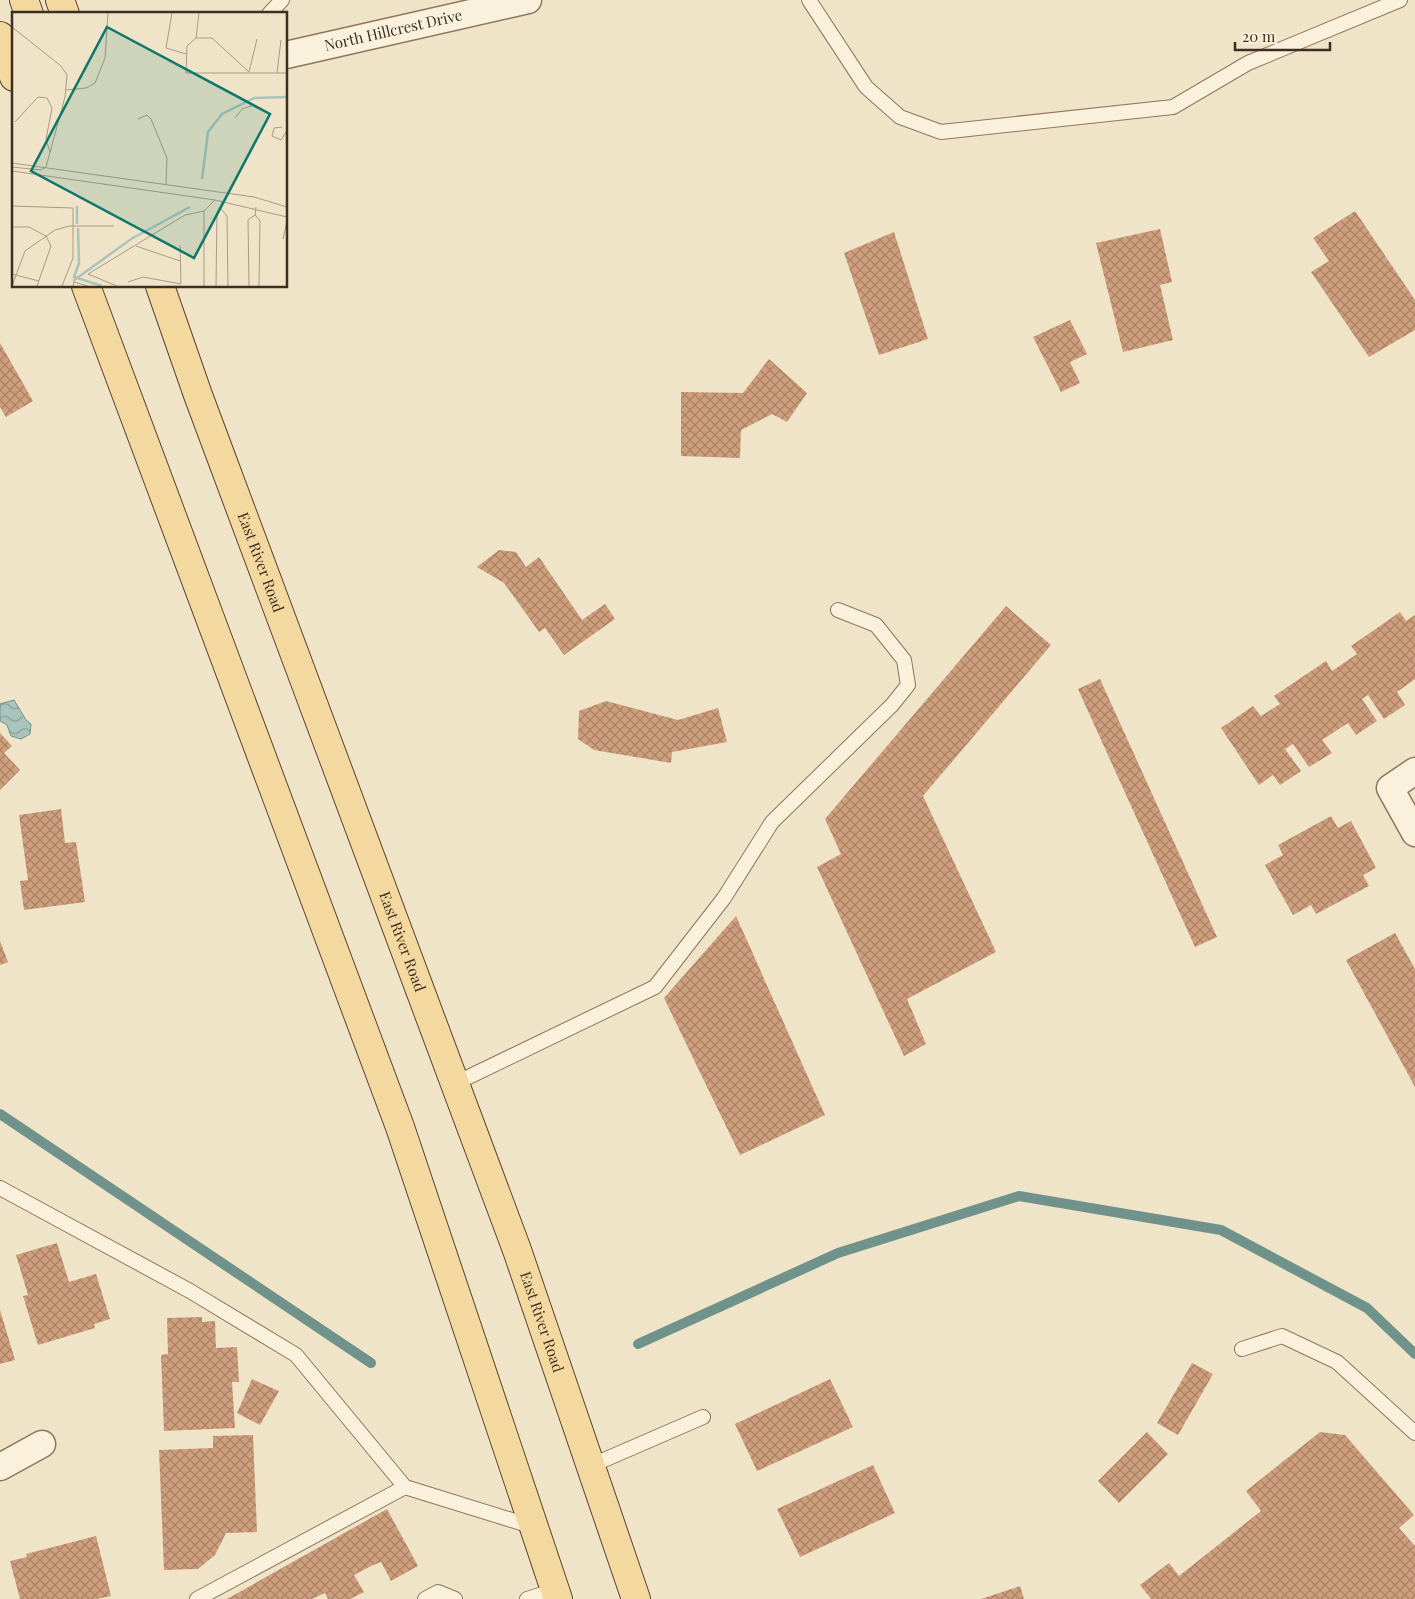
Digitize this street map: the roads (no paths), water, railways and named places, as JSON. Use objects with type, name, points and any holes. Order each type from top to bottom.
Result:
[{"type":"main road","points":[[24,0],[28,12]]},
{"type":"main road","points":[[60,0],[64,12]]},
{"type":"main road","points":[[0,36],[12,71]]},
{"type":"main road","points":[[87,288],[400,1127],[556,1595]]},
{"type":"main road","name":"East River Road","points":[[161,288],[198,395],[517,1250],[636,1599]]},
{"type":"street","name":"North Hillcrest Drive","points":[[288,55],[528,0]]},
{"type":"street","points":[[1415,771],[1390,788],[1415,834]]},
{"type":"street","points":[[0,1468],[42,1444]]},
{"type":"lane","points":[[271,12],[282,0]]},
{"type":"lane","points":[[809,0],[866,87],[900,117],[941,132],[1173,107],[1248,63],[1400,0]]},
{"type":"lane","points":[[456,1083],[656,987],[724,898],[772,822],[892,705],[908,685],[904,660],[876,625],[838,610]]},
{"type":"lane","points":[[0,1188],[190,1290],[296,1355],[404,1487],[534,1527]]},
{"type":"lane","points":[[1242,1349],[1282,1336],[1337,1362],[1415,1433]]},
{"type":"lane","points":[[590,1466],[703,1417]]},
{"type":"lane","points":[[198,1599],[404,1487]]},
{"type":"lane","points":[[425,1599],[438,1592],[455,1599]]},
{"type":"lane","points":[[527,1599],[556,1595]]},
{"type":"water","points":[[14,700],[26,720],[31,724],[30,734],[21,739],[11,736],[7,725],[0,721],[0,704]]},
{"type":"waterway","points":[[0,1114],[371,1363]]},
{"type":"waterway","points":[[638,1344],[838,1253],[1019,1196],[1221,1230],[1367,1308],[1415,1354]]}]
